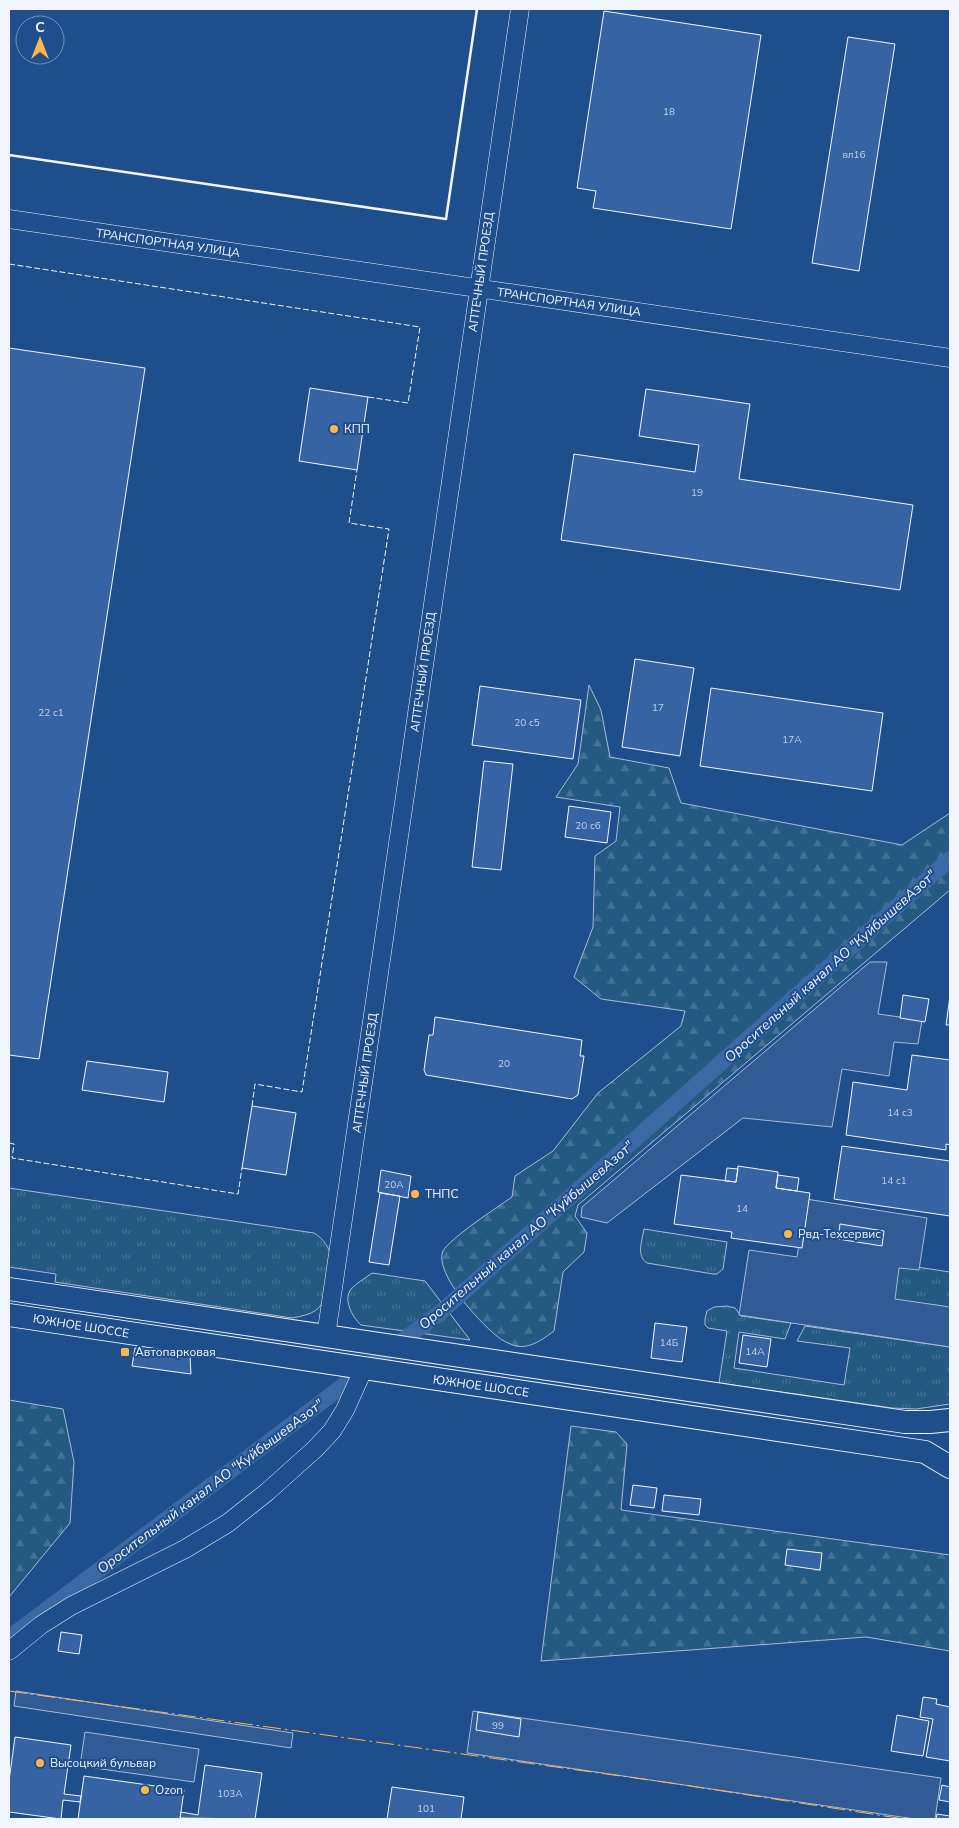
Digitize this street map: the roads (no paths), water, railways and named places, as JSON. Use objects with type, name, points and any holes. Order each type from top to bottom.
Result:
[{"type":"main road","name":"ЮЖНОЕ ШОССЕ","points":[[9,1289],[905,1422],[950,1420]]},
{"type":"main road","name":"ЮЖНОЕ ШОССЕ","points":[[9,1315],[924,1452],[950,1467]]},
{"type":"street","name":"АПТЕЧНЫЙ ПРОЕЗД","points":[[326,1336],[520,9]]},
{"type":"street","name":"ТРАНСПОРТНАЯ УЛИЦА","points":[[9,220],[950,358]]},
{"type":"street","points":[[9,1651],[41,1624],[71,1606],[185,1549],[228,1523],[267,1492],[332,1431],[345,1410],[364,1368]]},
{"type":"waterway","name":"Оросительный канал АО \"КуйбышевАзот\"","points":[[9,1638],[442,1311],[950,859]]},
{"type":"place","name":"КПП","points":[[334,429]]},
{"type":"place","name":"ТНПС","points":[[415,1194]]},
{"type":"place","name":"Рвд-Техсервис","points":[[788,1234]]},
{"type":"place","name":"Автопарковая","points":[[125,1352]]},
{"type":"place","name":"Высоцкий бульвар","points":[[40,1763]]},
{"type":"place","name":"Ozon","points":[[145,1790]]}]
